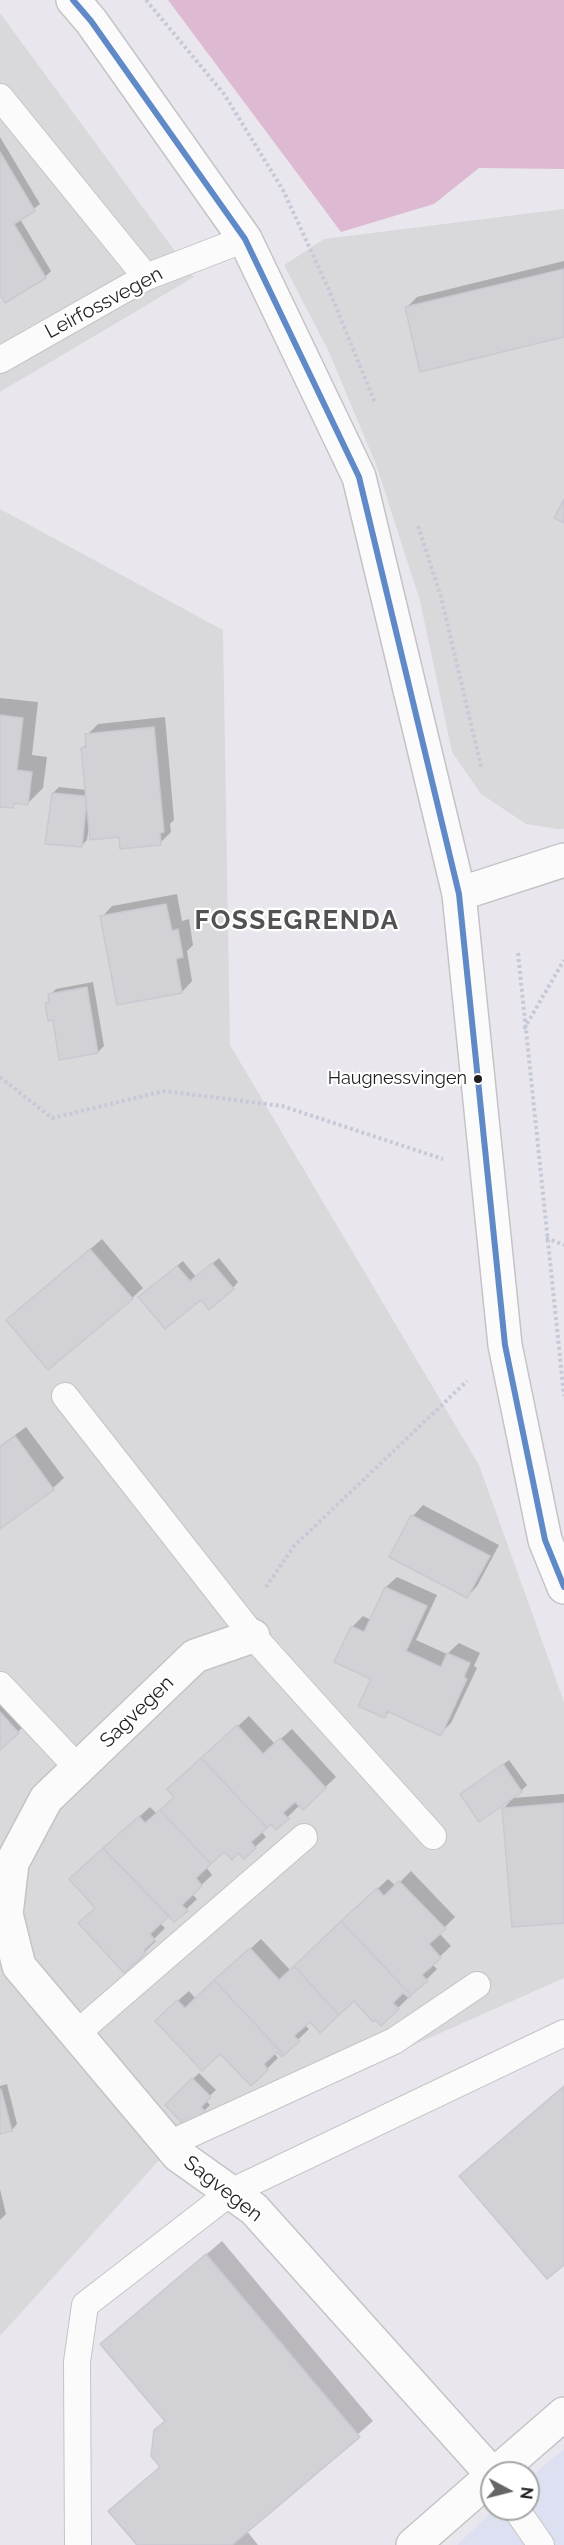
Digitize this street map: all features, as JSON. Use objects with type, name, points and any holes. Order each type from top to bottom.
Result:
[{"type":"street","points":[[73,0],[91,21],[245,239],[358,477],[459,894],[505,1346],[545,1540],[564,1587]]},
{"type":"street","points":[[459,894],[564,860]]},
{"type":"street","name":"Sagvegen","points":[[253,1636],[195,1656],[45,1799],[12,1863],[3,1914],[19,1966],[178,2155],[254,2209],[481,2461]]},
{"type":"street","points":[[508,2461],[564,2414]]},
{"type":"street","points":[[413,2545],[480,2486]]},
{"type":"lane","points":[[0,97],[146,277]]},
{"type":"lane","name":"Leirfossvegen","points":[[0,360],[146,277],[245,239]]},
{"type":"lane","points":[[65,1396],[253,1636],[433,1836]]},
{"type":"lane","points":[[0,1685],[78,1768]]},
{"type":"lane","points":[[76,2034],[304,1837]]},
{"type":"lane","points":[[169,2144],[394,2041],[477,1985]]},
{"type":"lane","points":[[78,2545],[76,2362],[85,2305],[231,2192],[564,2033]]},
{"type":"lane","points":[[524,2521],[541,2545]]},
{"type":"path","points":[[518,953],[524,1030],[564,1396]]},
{"type":"path","points":[[524,1030],[564,960]]},
{"type":"path","points":[[0,1077],[52,1118],[164,1091],[282,1106],[450,1161]]},
{"type":"path","points":[[546,1238],[564,1245]]},
{"type":"path","points":[[253,1636],[267,1582],[294,1545],[505,1346]]},
{"type":"shaded area","points":[[168,0],[564,0],[564,169],[479,168],[434,204],[341,232]]},
{"type":"shaded area","points":[[0,13],[194,277],[0,392]]},
{"type":"shaded area","points":[[564,209],[564,829],[557,829],[526,824],[481,794],[452,752],[420,601],[377,467],[329,352],[284,265],[324,239]]},
{"type":"shaded area","points":[[0,509],[223,630],[230,1045],[479,1465],[564,1702],[564,1978],[162,2157],[0,2336]]},
{"type":"shaded area","points":[[564,2449],[564,2545],[457,2545],[482,2521],[540,2521],[540,2469]]},
{"type":"building","points":[[0,152],[35,211],[14,224],[46,278],[5,303],[0,294]]},
{"type":"building","points":[[564,269],[564,337],[420,372],[405,307]]},
{"type":"building","points":[[564,499],[564,523],[554,518]]},
{"type":"building","points":[[0,715],[23,718],[17,770],[32,772],[28,805],[14,803],[13,808],[0,807]]},
{"type":"building","points":[[154,727],[164,832],[160,833],[161,845],[120,849],[119,837],[90,840],[81,748],[86,747],[85,734]]},
{"type":"building","points":[[52,793],[85,796],[82,847],[45,844]]},
{"type":"building","points":[[166,904],[172,931],[178,929],[183,957],[176,959],[182,993],[117,1005],[100,916]]},
{"type":"building","points":[[87,987],[98,1053],[59,1060],[53,1020],[48,1021],[45,1003],[49,1002],[48,994]]},
{"type":"building","points":[[90,1249],[133,1299],[48,1370],[6,1320]]},
{"type":"building","points":[[212,1263],[234,1289],[209,1310],[201,1300],[165,1329],[138,1297],[177,1266],[190,1281]]},
{"type":"building","points":[[15,1436],[54,1490],[0,1529],[0,1447]]},
{"type":"building","points":[[411,1515],[490,1556],[467,1598],[389,1557]]},
{"type":"building","points":[[385,1587],[427,1606],[406,1651],[441,1667],[447,1653],[470,1663],[464,1677],[467,1679],[441,1736],[387,1711],[385,1718],[358,1706],[371,1679],[334,1662],[351,1626],[364,1632]]},
{"type":"building","points":[[0,1712],[19,1733],[0,1750]]},
{"type":"building","points":[[237,1725],[263,1754],[280,1738],[326,1788],[303,1810],[295,1802],[283,1813],[289,1819],[276,1830],[271,1824],[267,1828],[201,1758]]},
{"type":"building","points":[[201,1758],[267,1828],[251,1842],[256,1848],[244,1859],[238,1853],[232,1860],[224,1852],[211,1864],[160,1810],[174,1797],[167,1789]]},
{"type":"building","points":[[503,1764],[522,1792],[479,1822],[460,1794]]},
{"type":"building","points":[[564,1803],[564,1923],[512,1927],[502,1808]]},
{"type":"building","points":[[160,1810],[211,1864],[196,1878],[202,1886],[182,1905],[188,1911],[174,1922],[103,1848],[139,1816],[145,1823]]},
{"type":"building","points":[[103,1848],[169,1916],[150,1934],[155,1940],[144,1950],[146,1953],[124,1973],[78,1923],[95,1908],[69,1879]]},
{"type":"building","points":[[399,1881],[446,1929],[429,1944],[441,1958],[422,1975],[428,1981],[411,1995],[341,1921],[377,1888],[384,1896]]},
{"type":"building","points":[[341,1921],[411,1995],[409,1998],[403,1993],[393,2003],[399,2009],[381,2026],[375,2020],[373,2022],[354,2001],[339,2015],[294,1966]]},
{"type":"building","points":[[250,1948],[279,1980],[294,1966],[339,2015],[320,2033],[310,2022],[294,2036],[300,2041],[284,2055],[214,1980]]},
{"type":"building","points":[[214,1980],[284,2055],[282,2057],[277,2052],[264,2064],[268,2070],[251,2086],[220,2054],[202,2071],[155,2021],[177,2000],[185,2008]]},
{"type":"building","points":[[192,2078],[211,2097],[201,2107],[206,2112],[188,2129],[165,2105]]},
{"type":"building","points":[[564,2086],[564,2265],[547,2279],[459,2176]]},
{"type":"building","points":[[0,2090],[12,2131],[0,2134]]},
{"type":"building","points":[[206,2254],[360,2437],[232,2545],[137,2545],[108,2511],[160,2467],[151,2456],[154,2430],[165,2421],[100,2344]]},
{"type":"transit line","points":[[73,0],[91,21],[245,239],[359,477],[459,894],[505,1345],[545,1540],[564,1587]]},
{"type":"place","name":"Haugnessvingen","points":[[478,1079]]},
{"type":"district","name":"FOSSEGRENDA","points":[[297,921]]}]
